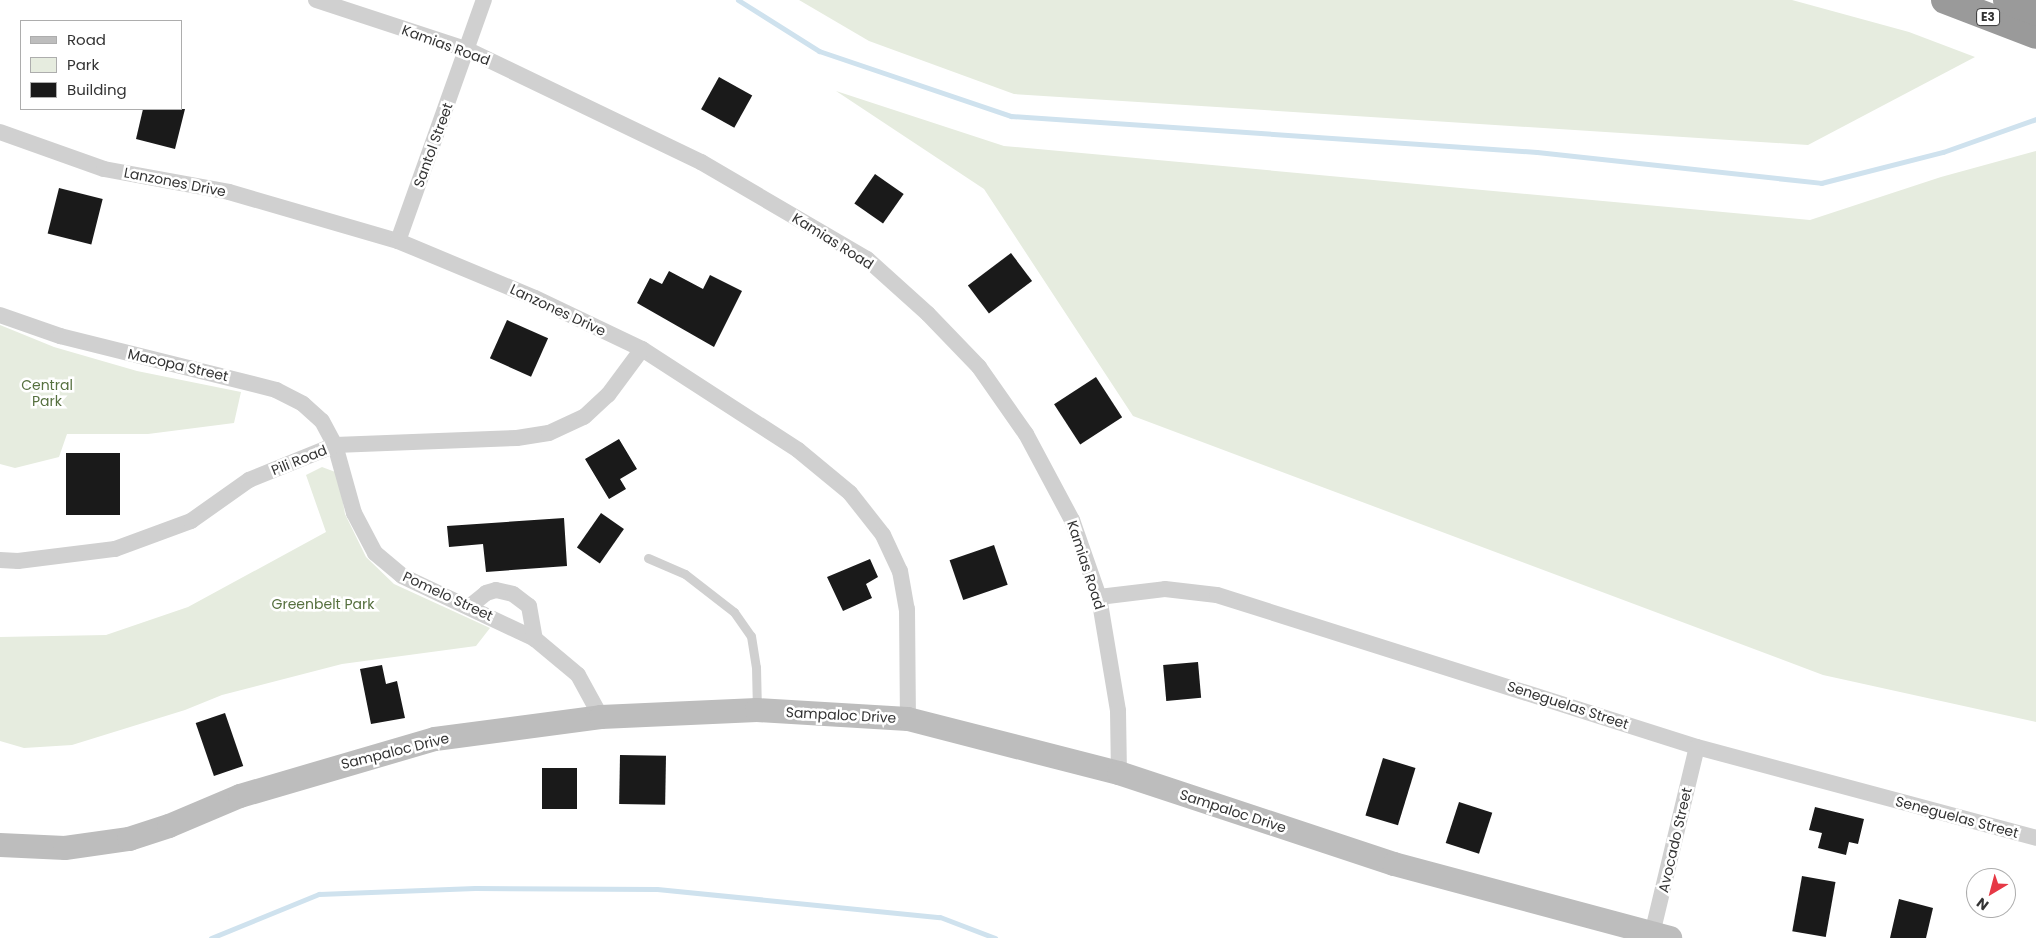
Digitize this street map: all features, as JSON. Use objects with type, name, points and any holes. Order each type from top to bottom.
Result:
[{"type":"highway","name":"E3","points":[[1945,0],[2034,27]]},
{"type":"highway","name":"E3","points":[[2006,0],[2034,27]]},
{"type":"street","name":"Kamias Road","points":[[316,0],[468,50],[701,162],[867,259],[928,314],[979,367],[1021,427],[1072,520],[1100,596],[1118,711],[1119,773]]},
{"type":"street","name":"Santol Street","points":[[398,241],[468,50],[484,0]]},
{"type":"street","name":"Lanzones Drive","points":[[0,132],[104,169],[229,192],[398,241],[535,298],[642,349],[798,450],[850,493],[883,535],[900,572],[907,608],[908,719]]},
{"type":"street","name":"Macopa Street","points":[[0,315],[60,336],[276,390],[303,404],[322,421],[335,446]]},
{"type":"street","name":"Pili Road","points":[[0,560],[18,561],[115,549],[190,521],[249,480],[335,446],[517,438],[549,433],[584,417],[608,395],[642,349]]},
{"type":"street","name":"Pomelo Street","points":[[335,446],[354,513],[376,553],[402,576],[469,606],[535,639],[578,674],[601,717]]},
{"type":"street","name":"Seneguelas Street","points":[[1100,596],[1165,588],[1217,595],[1697,746],[2036,838]]},
{"type":"street","points":[[469,606],[486,593],[496,590],[513,594],[529,606],[532,614],[535,639]]},
{"type":"street","name":"Sampaloc Drive","points":[[0,845],[65,848],[129,839],[169,826],[240,796],[435,739],[601,717],[757,710],[908,719],[1119,773],[1394,864],[1661,936]]},
{"type":"street","name":"Avocado Street","points":[[1661,936],[1697,746]]},
{"type":"lane","points":[[648,558],[685,574],[734,612],[751,636],[757,710]]},
{"type":"green space","points":[[799,0],[1792,0],[1909,32],[1975,57],[1808,145],[1014,94],[869,41]]},
{"type":"green space","points":[[836,91],[1004,146],[1810,220],[1941,177],[2036,151],[2036,722],[1823,675],[1133,416],[984,189]]},
{"type":"green space","name":"Central Park","points":[[0,325],[54,347],[137,371],[241,392],[234,423],[148,434],[67,434],[59,457],[15,468],[0,464]]},
{"type":"green space","name":"Greenbelt Park","points":[[322,467],[338,473],[345,514],[366,557],[394,584],[490,628],[476,646],[342,664],[222,695],[185,710],[72,745],[24,748],[0,741],[0,637],[106,635],[188,607],[326,532],[306,475]]},
{"type":"building","points":[[719,77],[752,95],[734,128],[701,109]]},
{"type":"building","points":[[185,109],[175,149],[136,139],[143,110]]},
{"type":"building","points":[[875,174],[904,194],[883,224],[854,203]]},
{"type":"building","points":[[59,188],[103,199],[91,244],[48,234]]},
{"type":"building","points":[[1011,253],[1032,281],[989,313],[968,285]]},
{"type":"building","points":[[669,271],[703,289],[710,275],[742,291],[714,347],[637,303],[650,278],[662,284]]},
{"type":"building","points":[[507,320],[548,338],[531,377],[490,358]]},
{"type":"building","points":[[1096,377],[1122,417],[1080,444],[1054,404]]},
{"type":"building","points":[[619,439],[637,469],[620,479],[626,489],[609,499],[585,459]]},
{"type":"building","points":[[66,453],[120,453],[120,515],[66,515]]},
{"type":"building","points":[[601,513],[624,529],[600,563],[577,547]]},
{"type":"building","points":[[564,518],[567,566],[486,572],[483,544],[449,547],[447,526]]},
{"type":"building","points":[[994,545],[1008,585],[963,600],[950,560]]},
{"type":"building","points":[[870,559],[878,577],[866,584],[872,598],[843,611],[827,577]]},
{"type":"building","points":[[1198,662],[1201,698],[1166,701],[1163,665]]},
{"type":"building","points":[[382,665],[386,684],[397,681],[405,718],[371,724],[360,669]]},
{"type":"building","points":[[225,713],[243,766],[214,776],[196,723]]},
{"type":"building","points":[[620,755],[666,756],[665,805],[619,804]]},
{"type":"building","points":[[1383,758],[1416,768],[1398,825],[1365,815]]},
{"type":"building","points":[[542,768],[577,768],[577,809],[542,809]]},
{"type":"building","points":[[1459,802],[1492,813],[1479,854],[1446,843]]},
{"type":"building","points":[[1815,807],[1864,819],[1858,844],[1849,842],[1846,855],[1818,848],[1822,833],[1809,830]]},
{"type":"building","points":[[1802,876],[1835,882],[1826,937],[1792,931]]},
{"type":"building","points":[[1899,899],[1933,908],[1926,938],[1890,938]]},
{"type":"waterway","points":[[738,0],[819,51],[1011,116],[1537,152],[1821,183],[1943,152],[2036,119]]},
{"type":"waterway","points":[[211,938],[319,894],[475,888],[657,889],[940,917],[995,938]]}]
